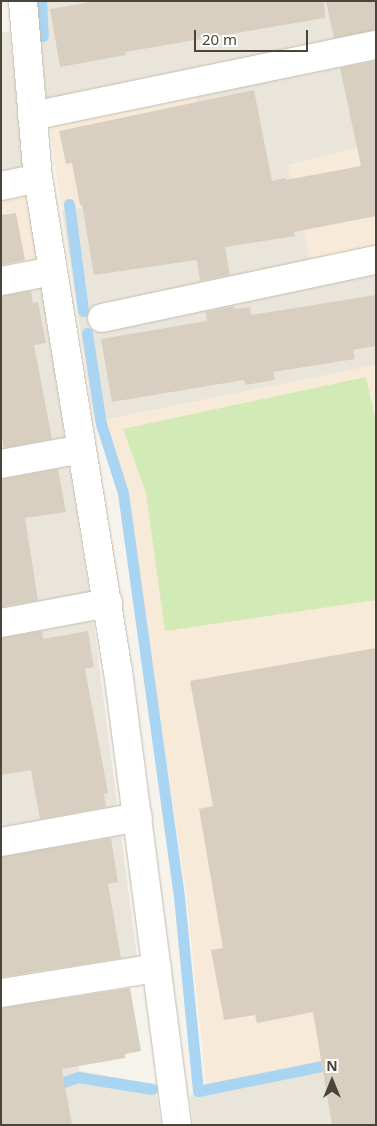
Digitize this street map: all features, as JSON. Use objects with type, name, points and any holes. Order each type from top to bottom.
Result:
[{"type":"street","points":[[16,9],[32,116],[38,178],[108,603],[138,817],[177,1125]]},
{"type":"street","points":[[32,116],[376,45]]},
{"type":"street","points":[[1,186],[38,178]]},
{"type":"street","points":[[102,318],[376,260]]},
{"type":"street","points":[[1,282],[53,271]]},
{"type":"street","points":[[1,464],[82,449]]},
{"type":"street","points":[[1,623],[108,603]]},
{"type":"street","points":[[1,842],[138,817]]},
{"type":"street","points":[[1,993],[157,968]]},
{"type":"shaded area","points":[[36,1],[376,1],[376,214],[362,147],[288,165],[376,251],[376,365],[104,420],[93,414],[62,211],[214,182],[49,123]]},
{"type":"shaded area","points":[[10,31],[26,191],[1,196],[1,33]]},
{"type":"shaded area","points":[[195,95],[215,182],[62,211],[49,123]]},
{"type":"shaded area","points":[[362,147],[376,214],[376,251],[311,264],[288,165]]},
{"type":"shaded area","points":[[26,191],[38,267],[1,274],[1,196]]},
{"type":"shaded area","points":[[38,267],[90,596],[1,612],[1,274]]},
{"type":"shaded area","points":[[376,365],[376,1051],[206,1084],[186,891],[125,484],[104,420]]},
{"type":"shaded area","points":[[93,618],[140,980],[63,992],[79,1071],[154,1084],[161,1125],[26,1125],[1,1091],[1,635]]},
{"type":"shaded area","points":[[376,1051],[376,1125],[193,1125],[190,1095],[204,1092],[206,1084]]},
{"type":"green space","points":[[366,377],[376,423],[376,600],[165,631],[146,493],[123,429]]},
{"type":"building","points":[[96,1],[324,1],[325,18],[125,52],[126,55],[60,67],[50,9]]},
{"type":"building","points":[[326,1],[376,1],[376,30],[334,38]]},
{"type":"building","points":[[376,61],[376,216],[294,232],[295,236],[225,247],[230,275],[200,281],[197,260],[94,275],[82,205],[80,205],[72,163],[66,164],[59,131],[254,90],[272,181],[361,166],[340,68]]},
{"type":"building","points":[[16,213],[25,260],[1,265],[1,215]]},
{"type":"building","points":[[31,291],[33,303],[38,302],[46,343],[34,345],[52,439],[4,448],[1,432],[1,296]]},
{"type":"building","points":[[376,295],[376,346],[353,350],[355,359],[273,372],[275,380],[245,385],[244,380],[112,402],[101,339],[207,321],[206,312],[234,306],[235,309],[250,307],[251,315]]},
{"type":"building","points":[[58,469],[66,512],[25,518],[38,600],[1,607],[1,479]]},
{"type":"building","points":[[42,631],[43,639],[88,631],[94,667],[85,669],[108,793],[104,794],[106,807],[40,819],[31,770],[1,775],[1,638]]},
{"type":"building","points":[[376,648],[376,1125],[332,1125],[313,1012],[257,1023],[255,1015],[224,1020],[211,950],[223,948],[199,809],[213,806],[190,681]]},
{"type":"building","points":[[111,838],[118,882],[108,884],[121,958],[1,977],[1,857]]},
{"type":"building","points":[[130,988],[141,1051],[125,1054],[125,1058],[62,1069],[72,1125],[1,1125],[1,1008]]},
{"type":"waterway","points":[[41,1],[43,36]]},
{"type":"waterway","points":[[69,204],[83,311]]},
{"type":"waterway","points":[[87,333],[101,424],[123,493],[179,897],[198,1091],[337,1063]]},
{"type":"waterway","points":[[52,1086],[78,1077],[152,1089]]}]
